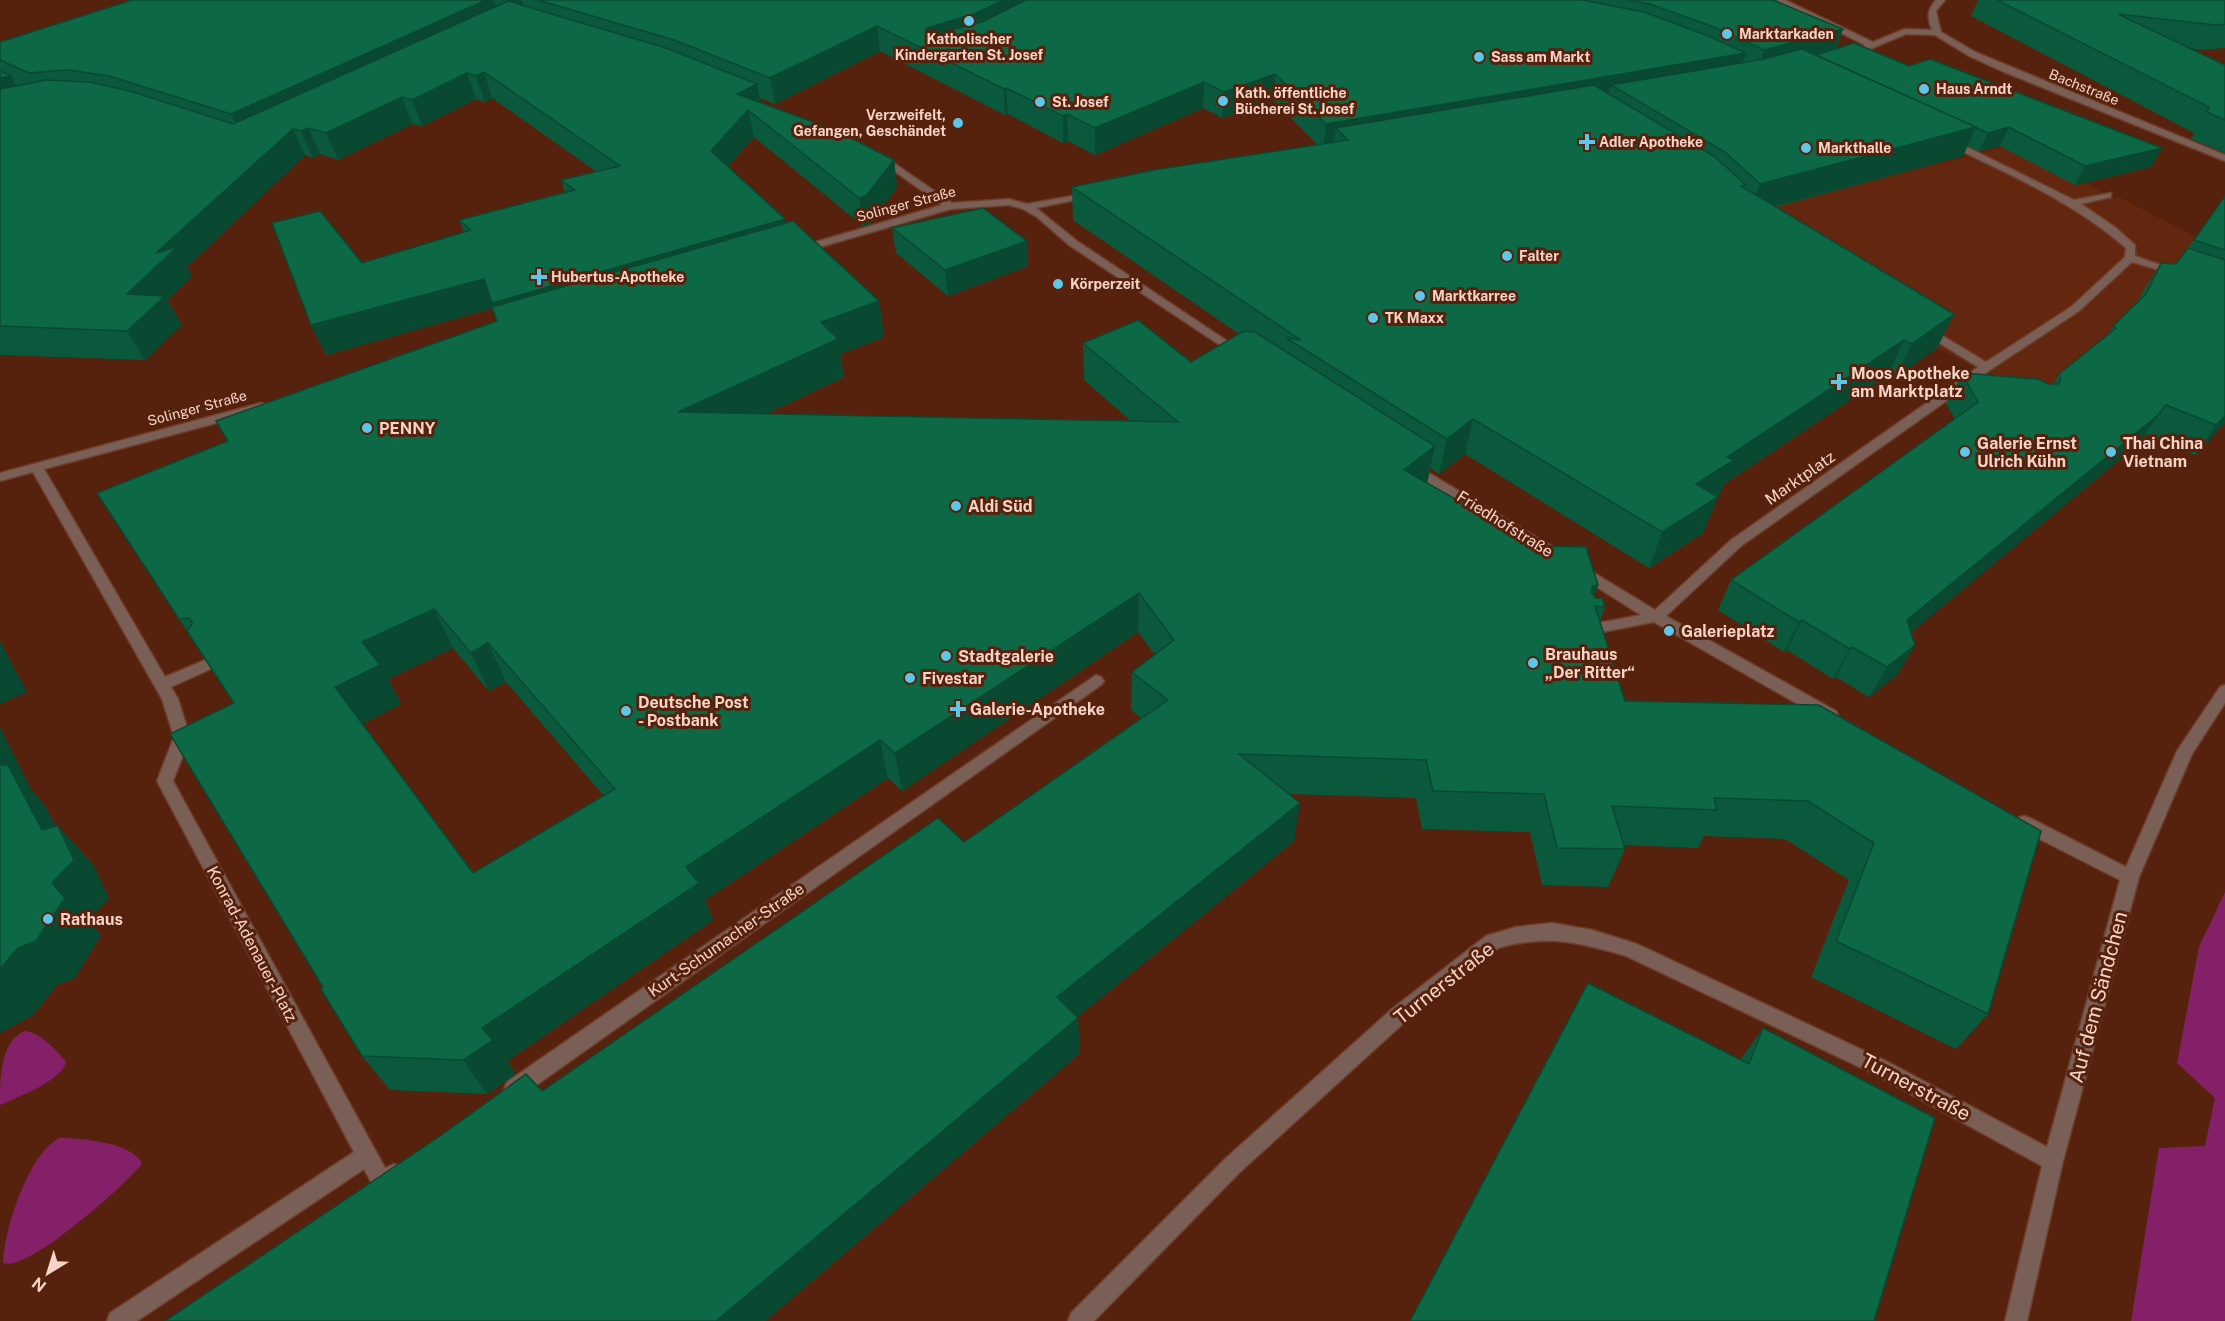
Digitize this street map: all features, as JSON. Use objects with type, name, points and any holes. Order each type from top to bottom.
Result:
[{"type":"street","points":[[1779,0],[1873,45]]},
{"type":"street","points":[[1937,33],[1930,19],[1933,6],[1941,0]]},
{"type":"street","points":[[1834,60],[1905,31],[1937,33]]},
{"type":"street","name":"Bachstraße","points":[[1937,33],[1972,54],[2007,70],[2225,158]]},
{"type":"street","points":[[1934,135],[2073,204],[2112,228],[2130,247],[2130,258],[2184,275]]},
{"type":"street","points":[[871,151],[950,206]]},
{"type":"street","name":"Solinger Straße","points":[[791,252],[950,206],[1000,202],[1027,207],[1103,192]]},
{"type":"street","points":[[2073,204],[2107,195]]},
{"type":"street","points":[[1027,207],[1041,215],[1073,243],[1246,357]]},
{"type":"street","name":"Marktplatz","points":[[1656,617],[1736,543],[1977,380],[1986,367],[2075,309],[2130,258]]},
{"type":"street","points":[[1915,324],[1986,367]]},
{"type":"street","name":"Solinger Straße","points":[[0,477],[271,404]]},
{"type":"street","name":"Friedhofstraße","points":[[1396,457],[1656,617],[1840,721]]},
{"type":"street","name":"Konrad-Adenauer-Platz","points":[[36,467],[170,699],[183,737],[165,781],[367,1155]]},
{"type":"street","points":[[1587,630],[1656,617]]},
{"type":"street","points":[[162,686],[210,663]]},
{"type":"street","name":"Kurt-Schumacher-Straße","points":[[498,1101],[1096,681]]},
{"type":"street","name":"Auf dem Sändchen","points":[[2016,1321],[2054,1161],[2130,877],[2186,751],[2225,691]]},
{"type":"street","points":[[2010,815],[2130,877]]},
{"type":"street","name":"Turnerstraße","points":[[1079,1321],[1233,1166],[1400,1015],[1492,942],[1516,935],[1552,932],[1592,938],[1631,951],[1879,1067],[2054,1161]]},
{"type":"street","points":[[118,1321],[367,1155],[382,1182],[411,1162]]},
{"type":"shaded area","points":[[2010,145],[2074,185],[2084,182],[2113,198],[2119,197],[2225,252],[2047,405],[1937,348],[1728,218]]},
{"type":"shaded area","points":[[2225,892],[2225,1321],[2131,1321],[2159,1148],[2205,1146],[2215,1098],[2177,1063],[2199,947]]},
{"type":"shaded area","points":[[24,1031],[42,1038],[66,1062],[63,1069],[48,1082],[0,1105],[3,1062],[10,1044]]},
{"type":"shaded area","points":[[59,1138],[92,1140],[117,1146],[137,1157],[142,1164],[97,1207],[53,1242],[32,1255],[15,1262],[3,1263],[4,1248],[13,1212],[28,1175],[48,1147]]},
{"type":"building","points":[[132,0],[486,0],[231,114],[109,76],[68,70],[29,73],[0,60],[0,42]]},
{"type":"building","points":[[538,0],[1004,0],[974,14],[925,30],[932,35],[982,22],[1026,0],[1582,0],[1644,12],[1746,53],[1326,124],[1275,74],[1224,92],[1204,82],[1095,128],[1067,114],[1063,116],[1004,89],[877,26],[770,78],[674,40]]},
{"type":"building","points":[[1628,0],[1773,0],[1843,29],[1764,50],[1714,27],[1650,4]]},
{"type":"building","points":[[1997,0],[2225,0],[2225,24],[2215,25],[2118,14],[2225,65],[2225,120],[2207,112],[2209,107]]},
{"type":"building","points":[[508,1],[666,48],[757,84],[737,94],[835,130],[894,160],[866,196],[859,198],[748,110],[711,151],[785,219],[492,303],[484,279],[311,325],[272,223],[320,211],[362,263],[471,230],[459,220],[575,190],[561,180],[620,166],[484,72],[476,76],[467,73],[412,100],[402,97],[326,133],[308,128],[301,131],[293,129],[156,253],[177,247],[127,294],[165,296],[127,331],[0,326],[0,89],[47,80],[89,82],[130,91],[233,124]]},
{"type":"building","points":[[1854,43],[1909,66],[1930,59],[2162,148],[2085,166],[2009,127],[1988,133],[1816,55]]},
{"type":"building","points":[[1802,49],[1976,127],[1760,184],[1725,152],[1611,85],[1764,59]]},
{"type":"building","points":[[0,71],[11,76],[0,78]]},
{"type":"building","points":[[1594,85],[1715,157],[1746,185],[1741,186],[1954,314],[1912,344],[1904,340],[1727,457],[1734,460],[1696,484],[1718,497],[1662,532],[1473,419],[1447,439],[1286,338],[1301,340],[1072,187],[1154,170],[1348,140],[1336,128]]},
{"type":"building","points":[[2225,196],[2225,250],[2194,240]]},
{"type":"building","points":[[983,208],[1027,241],[945,270],[892,228]]},
{"type":"building","points":[[793,221],[879,301],[821,322],[838,339],[678,412],[1178,422],[1083,343],[1138,320],[1191,362],[1244,331],[1255,332],[1435,446],[1404,470],[1538,546],[1586,547],[1598,585],[1593,586],[1591,592],[1595,598],[1602,598],[1605,607],[1595,606],[1625,701],[1819,705],[2041,831],[1988,1014],[1836,941],[1874,843],[1808,801],[1714,798],[1717,810],[1612,806],[1625,849],[1557,848],[1544,794],[1433,791],[1426,760],[1239,754],[1300,803],[1057,997],[1078,1018],[716,1321],[165,1321],[443,1134],[526,1074],[542,1091],[938,818],[964,842],[1168,700],[1132,672],[1174,640],[1139,593],[895,753],[880,740],[686,867],[699,883],[482,1028],[493,1040],[463,1060],[362,1056],[321,989],[323,987],[170,734],[234,703],[187,631],[193,623],[189,618],[179,619],[97,493],[228,441],[216,421],[497,321],[492,307]],"holes":[[[434,609],[471,653],[488,643],[615,789],[473,873],[335,687],[380,665],[362,642]]]},
{"type":"building","points":[[2188,248],[2225,260],[2225,416],[2216,425],[2166,405],[2157,416],[1907,620],[1915,645],[1887,667],[1852,647],[1850,649],[1802,620],[1799,622],[1731,580],[1978,402],[1962,374],[2038,379],[2048,384],[2058,384],[2061,380],[2059,374],[2116,328],[2113,326],[2146,294],[2161,263],[2176,264]]},
{"type":"building","points":[[0,761],[2,765],[8,765],[42,830],[58,826],[74,860],[52,883],[65,898],[36,941],[18,948],[0,969]]},
{"type":"building","points":[[1588,983],[1749,1064],[1763,1028],[1935,1118],[1874,1321],[1410,1321]]},
{"type":"place","name":"Katholischer Kindergarten St. Josef","points":[[969,21]]},
{"type":"place","name":"Marktarkaden","points":[[1727,34]]},
{"type":"place","name":"Sass am Markt","points":[[1479,57]]},
{"type":"place","name":"Haus Arndt","points":[[1924,89]]},
{"type":"place","name":"Kath. öffentliche Bücherei St. Josef","points":[[1223,101]]},
{"type":"place","name":"St. Josef","points":[[1040,102]]},
{"type":"place","name":"Verzweifelt, Gefangen, Geschändet","points":[[958,123]]},
{"type":"place","name":"Adler Apotheke","points":[[1587,142]]},
{"type":"place","name":"Markthalle","points":[[1806,148]]},
{"type":"place","name":"Falter","points":[[1507,256]]},
{"type":"place","name":"Hubertus-Apotheke","points":[[539,277]]},
{"type":"place","name":"Körperzeit","points":[[1058,284]]},
{"type":"place","name":"Marktkarree","points":[[1420,296]]},
{"type":"place","name":"TK Maxx","points":[[1373,318]]},
{"type":"place","name":"Moos Apotheke am Marktplatz","points":[[1839,382]]},
{"type":"place","name":"PENNY","points":[[367,428]]},
{"type":"place","name":"Galerie Ernst Ulrich Kühn","points":[[1965,452]]},
{"type":"place","name":"Thai China Vietnam","points":[[2111,452]]},
{"type":"place","name":"Aldi Süd","points":[[956,506]]},
{"type":"place","name":"Galerieplatz","points":[[1669,631]]},
{"type":"place","name":"Stadtgalerie","points":[[946,656]]},
{"type":"place","name":"Brauhaus „Der Ritter“","points":[[1533,663]]},
{"type":"place","name":"Fivestar","points":[[910,678]]},
{"type":"place","name":"Galerie-Apotheke","points":[[958,709]]},
{"type":"place","name":"Deutsche Post - Postbank","points":[[626,711]]},
{"type":"place","name":"Rathaus","points":[[48,919]]}]
